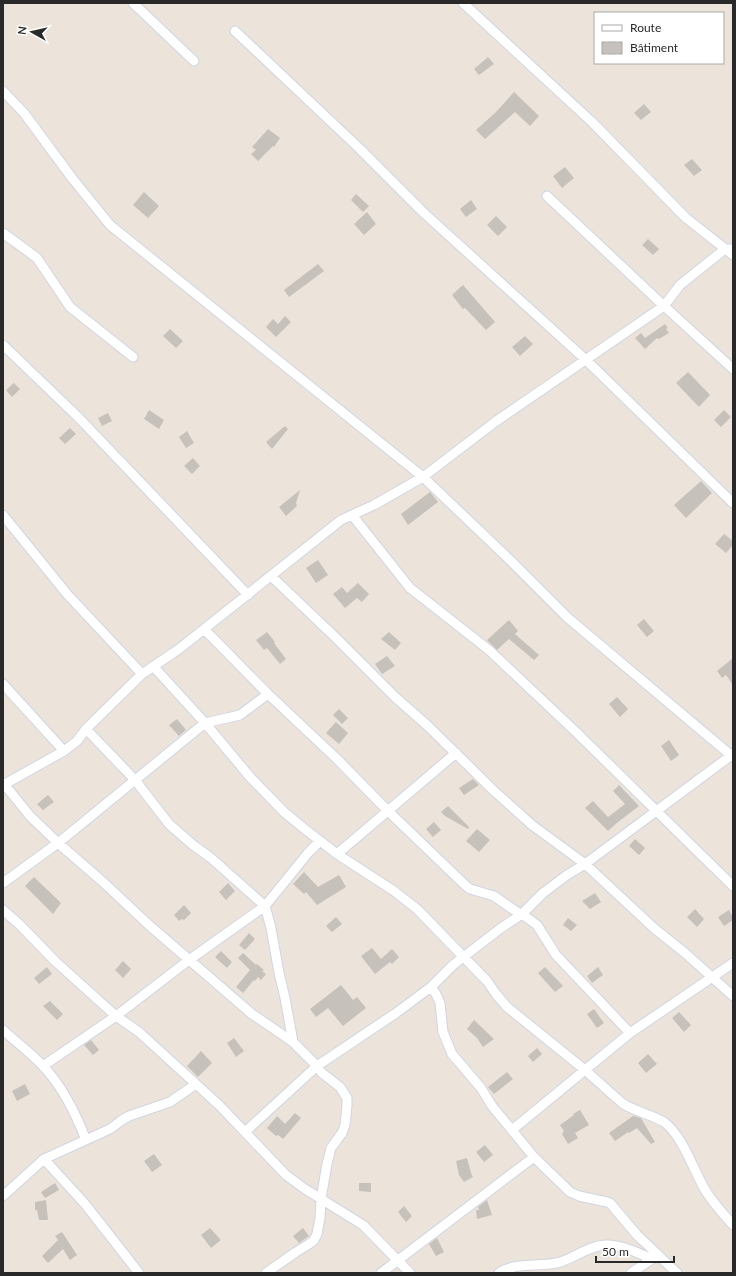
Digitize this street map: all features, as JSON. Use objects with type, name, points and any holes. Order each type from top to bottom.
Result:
[{"type":"street","points":[[133,3],[194,61]]},
{"type":"street","points":[[463,3],[592,122],[686,218],[729,249],[733,255]]},
{"type":"street","points":[[235,31],[360,149],[425,214],[586,360],[733,503]]},
{"type":"street","points":[[3,91],[24,113],[72,178],[110,225],[424,477],[568,618],[732,755],[585,864],[543,893],[522,914],[501,928],[453,965],[431,987],[396,1013],[317,1066],[245,1132]]},
{"type":"street","points":[[547,196],[733,369]]},
{"type":"street","points":[[3,233],[37,258],[70,307],[133,357]]},
{"type":"street","points":[[266,1273],[314,1240],[317,1234],[321,1199],[331,1148],[342,1133],[345,1125],[347,1106],[346,1098],[340,1087],[322,1073],[317,1066],[292,1042],[252,1014],[58,844],[30,816],[3,784],[64,751],[77,741],[86,729],[142,674],[179,649],[341,520],[374,505],[424,477],[495,422],[664,306],[680,285],[729,249]]},
{"type":"street","points":[[3,345],[78,416],[248,595]]},
{"type":"street","points":[[3,515],[68,594],[142,674]]},
{"type":"street","points":[[352,515],[410,588],[490,650],[733,886]]},
{"type":"street","points":[[271,576],[334,636],[394,697],[428,726],[493,790],[532,825],[585,864],[655,929],[685,953],[711,978],[733,996]]},
{"type":"street","points":[[204,629],[268,694],[470,889],[494,896],[537,925],[556,955],[630,1033]]},
{"type":"street","points":[[153,666],[205,723],[250,777],[284,812],[337,854],[394,890],[417,909],[465,957],[487,981],[507,1007],[585,1070],[622,1103],[664,1122],[685,1149],[708,1193],[733,1224]]},
{"type":"street","points":[[3,684],[64,751]]},
{"type":"street","points":[[3,883],[58,844],[205,723],[240,715],[268,694]]},
{"type":"street","points":[[86,729],[135,780],[169,824],[193,845],[211,858],[265,906],[285,998],[292,1042]]},
{"type":"street","points":[[337,854],[456,753]]},
{"type":"street","points":[[43,1066],[116,1016],[189,960],[265,906],[308,853],[320,841]]},
{"type":"street","points":[[3,910],[19,924],[56,962],[116,1016],[139,1032],[220,1106],[286,1175],[363,1226],[399,1260],[410,1273]]},
{"type":"street","points":[[512,1130],[630,1033],[733,963]]},
{"type":"street","points":[[431,987],[440,1003],[443,1032],[452,1054],[481,1088],[492,1106],[534,1157],[574,1194],[610,1204],[638,1235],[655,1257],[677,1273]]},
{"type":"street","points":[[3,1030],[43,1066],[62,1090],[86,1140]]},
{"type":"street","points":[[3,1196],[44,1159],[110,1129],[130,1116],[170,1102],[196,1084]]},
{"type":"street","points":[[381,1273],[534,1157]]},
{"type":"street","points":[[44,1159],[85,1204],[116,1242],[134,1271]]},
{"type":"street","points":[[498,1273],[504,1269],[514,1267],[557,1263],[595,1247],[606,1245],[617,1246],[655,1257]]},
{"type":"street","points":[[631,1273],[655,1257]]},
{"type":"building","points":[[488,57],[494,64],[479,75],[474,69]]},
{"type":"building","points":[[514,92],[539,116],[530,126],[515,112],[485,139],[476,130],[496,112]]},
{"type":"building","points":[[644,104],[651,112],[641,120],[634,113]]},
{"type":"building","points":[[268,129],[280,138],[274,147],[273,146],[258,161],[251,154],[256,150],[252,147]]},
{"type":"building","points":[[692,159],[702,170],[694,176],[684,165]]},
{"type":"building","points":[[565,167],[574,178],[562,188],[553,176]]},
{"type":"building","points":[[144,192],[159,206],[148,218],[133,205]]},
{"type":"building","points":[[356,194],[369,206],[363,212],[351,200]]},
{"type":"building","points":[[471,200],[477,209],[466,217],[460,209]]},
{"type":"building","points":[[367,212],[376,224],[364,235],[354,224]]},
{"type":"building","points":[[496,216],[507,227],[498,236],[487,225]]},
{"type":"building","points":[[648,239],[659,249],[653,255],[642,245]]},
{"type":"building","points":[[318,264],[324,271],[289,297],[284,290]]},
{"type":"building","points":[[463,285],[495,322],[486,330],[465,308],[463,309],[452,295]]},
{"type":"building","points":[[285,316],[291,322],[276,337],[266,327],[273,319],[278,324]]},
{"type":"building","points":[[665,324],[669,333],[659,339],[657,338],[645,349],[635,338],[641,333],[645,338]]},
{"type":"building","points":[[170,329],[183,341],[176,348],[163,336]]},
{"type":"building","points":[[525,336],[533,344],[520,356],[512,347]]},
{"type":"building","points":[[688,372],[710,395],[699,407],[676,383]]},
{"type":"building","points":[[14,383],[20,389],[12,397],[6,390]]},
{"type":"building","points":[[149,410],[164,420],[159,429],[144,419]]},
{"type":"building","points":[[724,410],[731,417],[721,427],[714,420]]},
{"type":"building","points":[[108,413],[112,421],[102,426],[98,418]]},
{"type":"building","points":[[285,426],[288,429],[272,449],[266,442]]},
{"type":"building","points":[[70,428],[76,434],[65,444],[59,438]]},
{"type":"building","points":[[187,431],[194,443],[186,448],[179,437]]},
{"type":"building","points":[[193,458],[200,466],[192,474],[184,466]]},
{"type":"building","points":[[701,481],[712,493],[686,518],[674,505]]},
{"type":"building","points":[[300,490],[296,503],[297,506],[286,516],[279,507]]},
{"type":"building","points":[[430,492],[438,502],[408,525],[401,514]]},
{"type":"building","points":[[724,534],[733,541],[733,545],[726,553],[715,544]]},
{"type":"building","points":[[318,560],[328,575],[316,583],[306,568]]},
{"type":"building","points":[[358,583],[369,594],[362,602],[357,598],[345,608],[333,594],[342,587],[347,593]]},
{"type":"building","points":[[644,619],[654,631],[647,637],[637,625]]},
{"type":"building","points":[[509,620],[518,631],[515,634],[539,655],[534,660],[509,639],[497,650],[487,640]]},
{"type":"building","points":[[267,632],[286,659],[280,664],[267,648],[264,650],[256,640]]},
{"type":"building","points":[[389,632],[401,643],[395,650],[381,639]]},
{"type":"building","points":[[387,656],[395,666],[382,674],[375,664]]},
{"type":"building","points":[[733,658],[733,685],[726,675],[722,678],[717,671]]},
{"type":"building","points":[[617,697],[628,709],[620,717],[609,704]]},
{"type":"building","points":[[339,709],[348,718],[342,724],[333,715]]},
{"type":"building","points":[[177,719],[186,730],[179,736],[169,725]]},
{"type":"building","points":[[336,722],[348,733],[339,744],[326,733]]},
{"type":"building","points":[[669,740],[679,755],[671,761],[661,746]]},
{"type":"building","points":[[473,779],[479,785],[464,795],[459,788]]},
{"type":"building","points":[[619,785],[639,806],[608,831],[585,808],[593,801],[608,817],[625,804],[613,791]]},
{"type":"building","points":[[48,795],[54,802],[43,810],[37,804]]},
{"type":"building","points":[[448,806],[469,827],[468,829],[445,816],[441,812]]},
{"type":"building","points":[[434,822],[441,830],[433,837],[426,829]]},
{"type":"building","points":[[477,829],[490,840],[479,852],[466,841]]},
{"type":"building","points":[[635,839],[645,848],[639,855],[629,846]]},
{"type":"building","points":[[304,872],[318,887],[339,875],[346,887],[317,905],[306,892],[304,894],[293,884]]},
{"type":"building","points":[[34,877],[61,903],[53,914],[25,886]]},
{"type":"building","points":[[228,883],[235,891],[226,900],[219,892]]},
{"type":"building","points":[[595,893],[601,902],[590,909],[582,901]]},
{"type":"building","points":[[184,905],[191,913],[184,920],[182,919],[179,921],[174,915]]},
{"type":"building","points":[[695,909],[704,919],[697,927],[687,917]]},
{"type":"building","points":[[729,910],[733,920],[724,926],[718,917]]},
{"type":"building","points":[[336,917],[342,924],[332,932],[326,926]]},
{"type":"building","points":[[568,918],[577,925],[571,931],[563,925]]},
{"type":"building","points":[[249,933],[255,939],[245,950],[239,945]]},
{"type":"building","points":[[372,948],[381,959],[392,949],[399,957],[392,964],[390,962],[375,974],[361,956]]},
{"type":"building","points":[[221,951],[232,962],[227,968],[215,957]]},
{"type":"building","points":[[243,953],[264,970],[262,971],[266,974],[261,980],[258,977],[255,981],[254,980],[243,993],[236,987],[250,970],[238,958]]},
{"type":"building","points":[[123,961],[131,969],[123,978],[115,970]]},
{"type":"building","points":[[47,967],[52,974],[39,984],[34,978]]},
{"type":"building","points":[[545,967],[563,986],[555,992],[538,973]]},
{"type":"building","points":[[598,967],[603,975],[592,983],[587,976]]},
{"type":"building","points":[[341,985],[353,1000],[357,997],[366,1008],[343,1026],[328,1008],[316,1017],[310,1009]]},
{"type":"building","points":[[50,1001],[63,1014],[57,1020],[43,1006]]},
{"type":"building","points":[[594,1009],[604,1023],[597,1028],[587,1014]]},
{"type":"building","points":[[679,1012],[691,1025],[684,1032],[672,1018]]},
{"type":"building","points":[[474,1020],[494,1039],[483,1047],[477,1038],[467,1029]]},
{"type":"building","points":[[234,1038],[244,1051],[236,1057],[227,1043]]},
{"type":"building","points":[[91,1040],[99,1050],[93,1055],[84,1045]]},
{"type":"building","points":[[537,1048],[542,1054],[533,1062],[528,1056]]},
{"type":"building","points":[[201,1051],[212,1063],[198,1077],[187,1066]]},
{"type":"building","points":[[648,1054],[657,1064],[646,1073],[638,1063]]},
{"type":"building","points":[[507,1072],[513,1079],[494,1094],[488,1087]]},
{"type":"building","points":[[25,1084],[30,1094],[17,1101],[12,1091]]},
{"type":"building","points":[[580,1110],[589,1125],[575,1133],[578,1138],[568,1144],[562,1134],[564,1131],[560,1125]]},
{"type":"building","points":[[295,1113],[301,1118],[283,1139],[278,1135],[276,1136],[267,1128],[277,1116],[285,1124]]},
{"type":"building","points":[[633,1116],[641,1118],[655,1142],[651,1144],[637,1128],[615,1141],[609,1133]]},
{"type":"building","points":[[485,1145],[493,1155],[484,1162],[476,1152]]},
{"type":"building","points":[[154,1154],[162,1165],[152,1172],[144,1161]]},
{"type":"building","points":[[467,1158],[473,1177],[464,1182],[459,1175],[456,1161]]},
{"type":"building","points":[[55,1183],[59,1190],[45,1198],[41,1192]]},
{"type":"building","points":[[359,1183],[371,1183],[371,1192],[359,1191]]},
{"type":"building","points":[[46,1200],[48,1220],[39,1220],[37,1210],[35,1210],[35,1202]]},
{"type":"building","points":[[487,1200],[492,1215],[477,1219],[476,1210],[479,1210],[478,1207]]},
{"type":"building","points":[[404,1206],[412,1216],[406,1222],[398,1212]]},
{"type":"building","points":[[210,1228],[221,1240],[211,1248],[201,1235]]},
{"type":"building","points":[[303,1228],[309,1236],[299,1243],[293,1236]]},
{"type":"building","points":[[62,1232],[77,1255],[70,1260],[63,1249],[48,1263],[42,1256],[58,1240],[55,1236]]},
{"type":"building","points":[[437,1238],[444,1252],[436,1256],[429,1244]]}]
